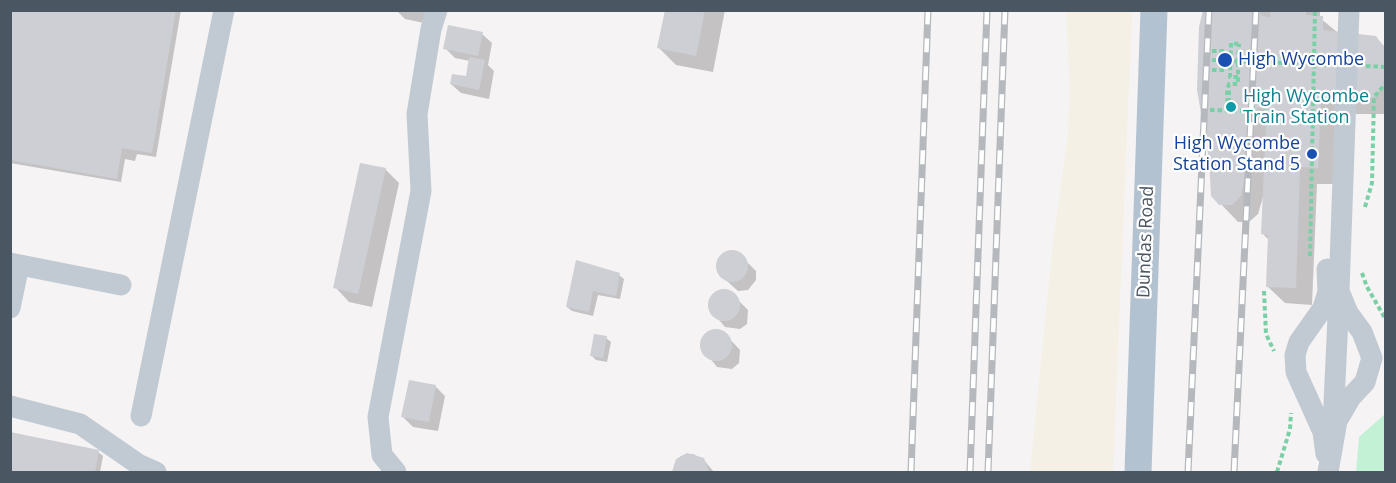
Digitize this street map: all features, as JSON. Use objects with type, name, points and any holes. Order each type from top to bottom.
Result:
[{"type":"main road","name":"Dundas Road","points":[[1138,472],[1154,10]]},
{"type":"lane","points":[[141,416],[224,10]]},
{"type":"lane","points":[[396,472],[382,455],[378,417],[421,191],[417,114],[431,29],[437,10]]},
{"type":"lane","points":[[1323,326],[1318,318],[1333,292],[1335,10]]},
{"type":"lane","points":[[1328,472],[1329,398],[1323,326],[1333,292],[1349,10]]},
{"type":"lane","points":[[10,308],[15,264],[121,285]]},
{"type":"lane","points":[[1327,437],[1370,371],[1372,358],[1368,344],[1333,292]]},
{"type":"lane","points":[[1327,437],[1296,372],[1295,355],[1299,342],[1323,326],[1353,328],[1368,344]]},
{"type":"lane","points":[[1300,380],[1309,390],[1329,398],[1346,397],[1361,386]]},
{"type":"lane","points":[[10,406],[80,424],[138,464],[156,472]]},
{"type":"path","points":[[1310,265],[1315,10]]},
{"type":"path","points":[[1228,110],[1229,84],[1238,84],[1239,44],[1231,43],[1230,77],[1238,77]]},
{"type":"path","points":[[1212,51],[1225,51],[1224,70],[1212,70]]},
{"type":"path","points":[[1212,60],[1249,62]]},
{"type":"path","points":[[1224,61],[1263,62]]},
{"type":"path","points":[[1361,214],[1372,183],[1374,97],[1386,83]]},
{"type":"path","points":[[1210,110],[1247,111]]},
{"type":"path","points":[[1385,278],[1386,177]]},
{"type":"path","points":[[1361,269],[1367,287],[1386,320]]},
{"type":"path","points":[[1264,291],[1266,334],[1278,360],[1280,342]]},
{"type":"path","points":[[1277,472],[1290,429],[1291,409]]},
{"type":"green space","points":[[1385,414],[1385,472],[1356,472],[1359,437]]},
{"type":"sand","points":[[1066,11],[1132,11],[1113,472],[1030,472],[1052,251],[1068,133],[1070,89]]},
{"type":"building","points":[[10,10],[176,10],[152,153],[122,148],[117,179],[10,160]]},
{"type":"building","points":[[665,10],[705,10],[696,56],[657,48]]},
{"type":"building","name":"High Wycombe Train Station","points":[[1203,10],[1260,10],[1261,15],[1270,18],[1270,10],[1306,10],[1306,15],[1323,16],[1323,30],[1376,36],[1386,50],[1386,83],[1374,97],[1321,98],[1318,168],[1300,167],[1296,288],[1266,287],[1268,235],[1261,234],[1267,106],[1257,108],[1241,196],[1232,205],[1219,205],[1211,196],[1209,159],[1197,90],[1199,27]]},
{"type":"building","points":[[448,25],[483,32],[478,56],[443,49]]},
{"type":"building","points":[[469,57],[485,60],[479,90],[450,84],[452,74],[466,76]]},
{"type":"building","points":[[360,163],[386,168],[358,294],[333,288]]},
{"type":"building","points":[[732,250],[743,255],[748,266],[743,277],[732,282],[721,277],[716,266],[721,255]]},
{"type":"building","points":[[576,260],[620,273],[616,296],[593,291],[589,312],[566,307]]},
{"type":"building","points":[[724,289],[735,294],[740,305],[735,316],[724,321],[713,316],[708,305],[713,294]]},
{"type":"building","points":[[716,329],[727,334],[732,345],[727,356],[716,361],[705,356],[700,345],[705,334]]},
{"type":"building","points":[[594,334],[607,336],[603,358],[590,356]]},
{"type":"building","points":[[409,380],[436,385],[429,422],[401,417]]},
{"type":"building","points":[[10,432],[99,450],[95,472],[10,472]]},
{"type":"building","points":[[687,453],[704,458],[709,472],[672,472],[676,459]]},
{"type":"railway","points":[[911,472],[928,10]]},
{"type":"railway","points":[[970,472],[987,10]]},
{"type":"railway","points":[[988,472],[1005,10]]},
{"type":"railway","points":[[1188,472],[1209,10]]},
{"type":"railway","points":[[1234,472],[1256,10]]},
{"type":"place","name":"High Wycombe","points":[[1225,60]]},
{"type":"place","name":"High Wycombe Train Station","points":[[1231,107]]},
{"type":"place","name":"High Wycombe Station Stand 5","points":[[1312,154]]}]
